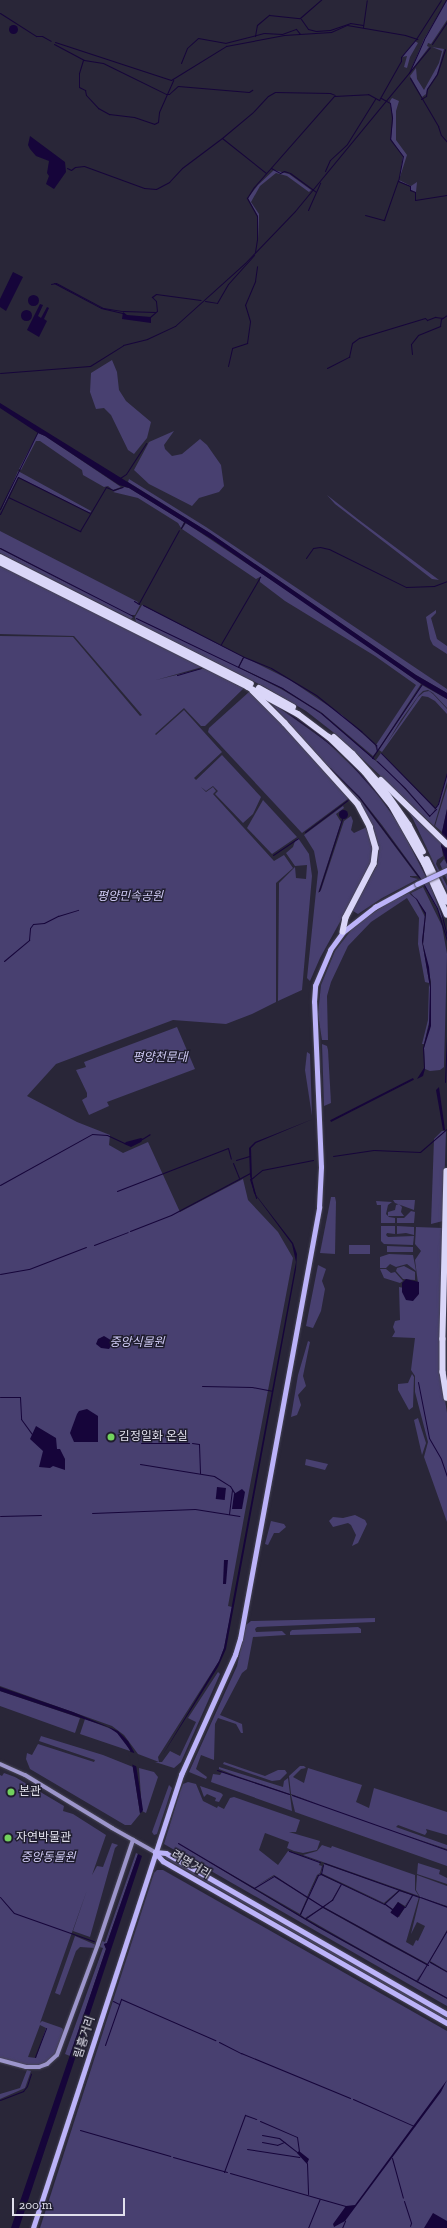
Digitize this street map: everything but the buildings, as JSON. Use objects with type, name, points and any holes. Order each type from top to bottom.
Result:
[{"type":"highway","points":[[0,557],[279,699],[332,735],[409,805],[447,844]]},
{"type":"highway","points":[[0,562],[248,687],[311,723],[329,737],[365,772],[378,787],[405,828],[425,864],[447,914]]},
{"type":"highway","points":[[248,687],[285,723],[358,804],[370,827],[376,848],[374,864],[346,918],[343,932]]},
{"type":"highway","points":[[366,766],[409,825],[447,901]]},
{"type":"highway","points":[[447,1171],[443,1339],[444,1372],[447,1398]]},
{"type":"main road","name":"림흥거리","points":[[34,2228],[155,1852],[187,1759],[235,1655],[245,1613],[319,1207],[321,1167],[314,1002],[316,986],[330,950],[343,932],[375,907],[417,884],[447,870]]},
{"type":"main road","name":"려명거리","points":[[155,1852],[166,1853],[447,2014]]},
{"type":"main road","name":"려명거리","points":[[155,1852],[163,1861],[447,2023]]},
{"type":"street","points":[[0,1764],[25,1775],[155,1852]]},
{"type":"street","points":[[0,2060],[26,2067],[39,2067],[47,2064],[57,2055],[98,1944],[133,1840]]},
{"type":"green space","points":[[447,0],[447,20],[431,44],[428,43],[427,46],[429,47],[410,72],[424,39]]},
{"type":"green space","points":[[415,41],[418,43],[410,57],[407,68],[404,67],[407,56],[402,57]]},
{"type":"green space","points":[[432,47],[444,49],[437,74],[427,89],[426,94],[422,97],[410,76],[416,68],[417,79],[424,90],[439,63],[442,51]]},
{"type":"green space","points":[[392,98],[399,101],[396,111],[396,140],[407,155],[399,179],[403,156],[391,139],[393,118],[390,101]]},
{"type":"green space","points":[[274,170],[289,174],[311,190],[309,192],[287,176],[276,173],[260,186],[251,202],[259,214],[259,239],[258,216],[248,198],[258,185]]},
{"type":"green space","points":[[399,180],[411,186],[417,182],[416,192],[411,190],[410,186]]},
{"type":"green space","points":[[112,360],[117,372],[119,390],[126,401],[151,422],[147,438],[134,454],[128,450],[111,415],[104,408],[96,409],[90,392],[91,373]]},
{"type":"green space","points":[[174,431],[164,445],[165,449],[172,456],[182,454],[200,439],[207,445],[221,465],[224,486],[219,492],[199,498],[192,506],[149,484],[134,470],[149,442]]},
{"type":"green space","points":[[38,433],[45,436],[121,487],[113,490],[108,486],[104,487],[83,475],[82,470],[40,441],[36,441],[21,470],[19,469]]},
{"type":"green space","points":[[18,471],[91,511],[90,513],[18,477],[0,513]]},
{"type":"green space","points":[[129,479],[206,527],[447,689],[447,693],[416,675],[210,533],[128,482]]},
{"type":"green space","points":[[124,487],[129,488],[184,522],[181,528],[178,523],[138,498],[113,492]]},
{"type":"green space","points":[[327,495],[439,580],[432,579],[335,504]]},
{"type":"green space","points":[[186,523],[334,622],[421,684],[377,751],[376,745],[416,685],[375,656],[285,601],[260,582],[260,577],[256,579],[182,529]]},
{"type":"green space","points":[[0,531],[138,602],[137,604],[140,605],[135,615],[131,615],[133,617],[131,619],[0,553],[0,549],[98,599],[0,548]]},
{"type":"green space","points":[[0,565],[202,667],[156,680],[205,668],[244,688],[205,726],[201,726],[184,708],[155,734],[156,735],[184,710],[222,752],[194,778],[196,780],[222,755],[261,797],[253,814],[243,823],[215,794],[218,791],[213,786],[206,791],[201,787],[206,792],[213,787],[216,791],[213,794],[274,861],[284,855],[293,868],[276,883],[276,1002],[252,1014],[226,1024],[173,1020],[56,1064],[27,1096],[77,1122],[110,1135],[109,1145],[123,1153],[148,1142],[180,1212],[243,1179],[248,1200],[278,1232],[293,1258],[228,1606],[232,1607],[224,1648],[219,1661],[158,1757],[159,1762],[138,1754],[124,1735],[112,1726],[0,1686],[0,636],[73,637],[140,716],[142,715],[74,636],[0,634]]},
{"type":"green space","points":[[142,605],[243,657],[238,667],[281,689],[321,713],[388,772],[376,760],[381,753],[435,809],[432,815],[438,805],[447,775],[447,782],[434,826],[338,736],[306,711],[265,687],[136,622],[135,617]],"holes":[[[396,779],[429,815],[431,815],[429,816]]]},
{"type":"green space","points":[[436,610],[436,613],[431,618],[437,639],[447,646],[447,654],[433,645],[430,639],[426,617]]},
{"type":"green space","points":[[244,657],[290,680],[342,715],[375,745],[377,751],[373,756],[321,712],[282,688],[239,667]]},
{"type":"green space","points":[[422,685],[447,699],[447,708],[433,693],[428,690],[423,691],[419,695],[401,720],[387,743],[418,697],[424,692],[429,691],[433,694],[447,709],[447,714],[435,701],[428,697],[422,696],[382,752],[379,750]]},
{"type":"green space","points":[[249,692],[291,733],[349,798],[302,833],[208,732],[209,728]]},
{"type":"green space","points":[[268,700],[327,742],[369,783],[396,820],[406,838],[431,887],[444,922],[420,877],[382,825],[359,796],[328,766]]},
{"type":"green space","points":[[341,781],[358,797],[417,876],[410,877],[418,879],[382,898],[358,914],[353,911],[353,909],[377,865],[379,850],[365,811]]},
{"type":"green space","points":[[447,787],[447,809],[442,832],[435,826]]},
{"type":"green space","points":[[263,800],[297,837],[272,854],[247,828]]},
{"type":"green space","points":[[343,806],[344,808],[336,814],[341,822],[318,893],[321,890],[344,821],[351,816],[353,821],[351,830],[354,833],[367,827],[372,844],[372,860],[367,873],[320,958],[310,981],[307,978],[318,872],[314,851],[304,835]]},
{"type":"green space","points":[[405,806],[441,842],[443,856],[437,860],[436,864],[447,886],[447,891],[413,819]]},
{"type":"green space","points":[[298,838],[309,854],[312,876],[302,990],[278,1001],[279,883],[295,867],[296,878],[306,879],[307,865],[295,866],[286,853],[293,847]]},
{"type":"green space","points":[[444,859],[447,864],[447,880],[440,864]]},
{"type":"green space","points":[[423,887],[442,926],[447,954],[444,1067],[440,1070],[430,1071],[425,1069],[424,1048],[431,1018],[431,982],[423,944],[426,913],[411,893]]},
{"type":"green space","points":[[409,893],[416,899],[425,917],[422,941],[430,987],[430,1018],[424,1044],[422,1044],[428,1020],[429,983],[425,982],[418,944],[419,918],[407,898],[371,922],[348,946],[331,982],[327,996],[328,1040],[322,1040],[318,1014],[321,985],[335,951],[352,929],[364,919],[391,901]]},
{"type":"green space","name":"평양천문대","points":[[177,1027],[195,1069],[107,1102],[109,1106],[89,1115],[82,1100],[87,1097],[87,1093],[76,1070],[86,1067],[84,1062]]},
{"type":"green space","points":[[322,1044],[327,1046],[328,1050],[331,1103],[324,1106]]},
{"type":"green space","points":[[307,1052],[310,1054],[312,1116],[305,1070]]},
{"type":"green space","points":[[442,1131],[446,1131],[443,1221],[431,1224],[434,1139]]},
{"type":"green space","points":[[331,1197],[335,1197],[336,1202],[335,1254],[320,1253]]},
{"type":"green space","points":[[393,1200],[415,1200],[414,1210],[395,1203]]},
{"type":"green space","points":[[376,1201],[392,1202],[388,1205],[386,1214],[389,1217],[395,1218],[395,1223],[381,1223],[381,1205],[377,1205]]},
{"type":"green space","points":[[399,1204],[402,1207],[401,1212],[404,1216],[388,1216],[388,1212],[395,1210],[396,1205]]},
{"type":"green space","points":[[411,1211],[415,1212],[414,1223],[397,1223],[397,1218],[404,1218]]},
{"type":"green space","points":[[381,1226],[395,1226],[395,1234],[387,1233],[386,1235],[388,1237],[414,1236],[413,1245],[384,1244],[381,1241]]},
{"type":"green space","points":[[397,1226],[414,1227],[414,1235],[406,1233],[397,1234]]},
{"type":"green space","points":[[416,1227],[443,1228],[440,1329],[441,1374],[447,1413],[447,1522],[424,1457],[428,1442],[415,1392],[415,1376],[411,1370],[415,1338],[392,1337],[395,1332],[393,1327],[395,1321],[400,1320],[399,1287],[419,1291],[415,1260],[421,1251],[415,1244]]},
{"type":"green space","points":[[349,1245],[370,1245],[370,1254],[349,1254]]},
{"type":"green space","points":[[387,1246],[413,1247],[413,1252],[387,1252]]},
{"type":"green space","points":[[389,1254],[413,1255],[416,1271],[407,1264],[396,1267],[390,1264],[386,1268],[380,1268],[380,1257]]},
{"type":"green space","points":[[318,1265],[326,1269],[322,1281],[325,1289],[321,1311],[313,1328],[306,1326]]},
{"type":"green space","points":[[404,1266],[415,1272],[415,1280],[403,1279],[396,1271],[397,1268]]},
{"type":"green space","points":[[380,1269],[386,1269],[391,1273],[395,1272],[403,1281],[400,1283],[384,1278]]},
{"type":"green space","points":[[308,1341],[310,1342],[303,1376],[306,1386],[298,1395],[301,1405],[297,1415],[291,1417],[298,1375]]},
{"type":"green space","points":[[412,1374],[414,1377],[413,1407],[409,1410],[398,1390],[398,1384],[408,1383]]},
{"type":"green space","points":[[418,1418],[426,1443],[422,1455],[414,1420]]},
{"type":"green space","points":[[306,1459],[328,1464],[325,1470],[305,1465]]},
{"type":"green space","points":[[355,1515],[365,1520],[367,1524],[358,1543],[352,1546],[356,1535],[351,1525],[348,1523],[333,1527],[329,1521],[333,1517],[343,1518]]},
{"type":"green space","points":[[271,1521],[284,1524],[286,1527],[279,1533],[274,1533],[268,1545],[265,1544]]},
{"type":"green space","points":[[375,1618],[375,1622],[257,1627],[255,1629],[256,1632],[282,1631],[286,1635],[253,1637],[247,1669],[242,1673],[220,1715],[242,1724],[243,1733],[241,1733],[236,1724],[218,1718],[215,1724],[214,1760],[201,1755],[196,1769],[207,1777],[206,1779],[189,1772],[237,1666],[246,1625],[251,1621]]},
{"type":"green space","points":[[358,1627],[361,1629],[361,1633],[290,1635],[292,1630]]},
{"type":"green space","points":[[218,1672],[220,1674],[181,1762],[174,1768],[155,1762],[162,1762],[170,1751],[180,1756],[196,1722],[188,1718]]},
{"type":"green space","points":[[0,1691],[80,1718],[75,1733],[0,1706]]},
{"type":"green space","points":[[85,1719],[114,1730],[123,1738],[130,1751],[80,1734]]},
{"type":"green space","points":[[41,1736],[103,1755],[133,1767],[140,1814],[131,1825],[125,1825],[30,1769],[26,1759],[27,1753],[32,1755],[38,1744],[94,1762],[95,1760],[39,1741]]},
{"type":"green space","points":[[224,1762],[265,1776],[278,1770],[285,1770],[287,1773],[280,1780],[272,1781],[223,1764]]},
{"type":"green space","points":[[300,1766],[304,1766],[306,1768],[301,1769],[293,1777],[304,1783],[308,1768],[362,1785],[356,1802],[369,1808],[374,1788],[447,1812],[447,1835],[426,1829],[427,1832],[425,1835],[398,1825],[396,1827],[447,1845],[447,1849],[402,1834],[447,1850],[447,1866],[295,1812],[291,1795],[318,1804],[291,1794],[289,1776]]},
{"type":"green space","points":[[219,1767],[283,1787],[284,1781],[288,1778],[290,1794],[237,1776],[219,1769]]},
{"type":"green space","points":[[139,1768],[154,1772],[158,1777],[146,1813],[142,1811]]},
{"type":"green space","points":[[222,1772],[290,1795],[292,1811],[211,1782],[213,1774],[220,1775]]},
{"type":"green space","name":"중앙동물원","points":[[4,1773],[15,1777],[64,1806],[63,1811],[73,1814],[106,1835],[92,1875],[97,1866],[103,1867],[112,1843],[118,1845],[115,1848],[90,1937],[73,1931],[87,1890],[40,2023],[42,2021],[62,2028],[64,2031],[56,2054],[52,2059],[40,2065],[25,2065],[0,2059],[0,1775],[2,1776]],"holes":[[[40,2025],[46,2028],[36,2058],[28,2057]]]},
{"type":"green space","points":[[188,1782],[196,1784],[203,1801],[217,1808],[218,1806],[224,1809],[230,1798],[234,1797],[300,1820],[296,1832],[289,1832],[320,1841],[317,1850],[303,1853],[294,1851],[287,1848],[289,1842],[265,1833],[259,1850],[278,1865],[288,1851],[320,1862],[319,1865],[322,1866],[320,1873],[317,1875],[307,1897],[274,1875],[256,1886],[274,1876],[307,1898],[300,1914],[177,1843],[319,1928],[447,1999],[447,2006],[164,1844],[183,1784]]},
{"type":"green space","points":[[169,1785],[172,1788],[157,1834],[154,1835],[152,1832]]},
{"type":"green space","points":[[200,1786],[221,1793],[223,1795],[219,1802],[215,1801],[216,1798],[207,1794],[204,1797]]},
{"type":"green space","points":[[322,1845],[331,1848],[332,1846],[415,1875],[415,1890],[419,1896],[303,1855],[317,1851]]},
{"type":"green space","points":[[136,1853],[138,1854],[107,1943],[104,1944],[106,1949],[70,2056],[65,2054],[103,1948],[100,1947],[102,1941],[105,1942]]},
{"type":"green space","points":[[166,1856],[447,2017],[447,2020],[165,1858]]},
{"type":"green space","points":[[418,1863],[440,1870],[439,1874],[447,1878],[447,1884],[417,1874]]},
{"type":"green space","points":[[324,1864],[399,1890],[384,1903],[321,1873]]},
{"type":"green space","points":[[157,1870],[163,1870],[447,2031],[447,2228],[40,2228],[154,1873]]},
{"type":"green space","points":[[319,1874],[341,1884],[332,1900],[323,1907],[308,1897]]},
{"type":"green space","points":[[417,1875],[447,1886],[447,1906],[420,1897],[416,1890]]},
{"type":"green space","points":[[341,1884],[384,1904],[393,1910],[391,1913],[399,1917],[412,1895],[419,1897],[406,1942],[413,1946],[416,1940],[418,1941],[425,1926],[417,1922],[411,1934],[420,1897],[447,1907],[447,1930],[428,1964],[324,1907],[332,1901]]},
{"type":"green space","points":[[399,1891],[412,1895],[405,1906],[398,1902],[393,1909],[385,1904]]},
{"type":"green space","points":[[308,1898],[323,1907],[305,1918],[301,1915]]},
{"type":"green space","points":[[323,1908],[427,1965],[429,1962],[447,1972],[447,1998],[417,1981],[422,1973],[416,1981],[306,1918]]},
{"type":"green space","points":[[447,1931],[447,1971],[430,1961]]},
{"type":"green space","points":[[75,1936],[96,1945],[95,1948],[80,1947],[76,1951],[60,1995],[55,1993]]},
{"type":"green space","points":[[27,2070],[31,2071],[25,2088],[0,2099],[0,2094],[20,2088]]},
{"type":"shaded area","points":[[13,24],[18,29],[13,34],[8,29]]},
{"type":"shaded area","points":[[30,136],[65,162],[66,172],[54,189],[46,184],[49,176],[47,173],[49,161],[36,156],[30,149],[28,145]]},
{"type":"shaded area","points":[[13,272],[23,277],[6,311],[0,307],[0,299]]},
{"type":"shaded area","points":[[31,295],[35,295],[37,296],[37,304],[31,305],[28,302],[28,298]]},
{"type":"shaded area","points":[[40,304],[43,305],[38,316],[41,318],[47,307],[49,308],[44,319],[47,321],[39,337],[27,330]]},
{"type":"shaded area","points":[[24,310],[28,310],[30,311],[30,319],[24,320],[21,317],[21,313]]},
{"type":"shaded area","points":[[123,312],[127,315],[151,317],[151,323],[122,319]]},
{"type":"shaded area","points":[[0,403],[210,533],[416,675],[447,693],[447,699],[420,683],[213,540],[129,488],[119,485],[0,408]]},
{"type":"shaded area","points":[[447,809],[447,864],[441,846],[442,832]]},
{"type":"shaded area","points":[[341,810],[345,810],[347,814],[345,818],[341,818],[339,816],[339,812]]},
{"type":"shaded area","points":[[409,893],[417,899],[426,913],[423,944],[429,967],[431,988],[431,1026],[424,1048],[425,1069],[423,1076],[417,1079],[424,1068],[423,1048],[429,1025],[430,987],[422,941],[425,914],[416,899]]},
{"type":"shaded area","points":[[413,1078],[414,1080],[331,1122],[330,1120]]},
{"type":"shaded area","points":[[439,1087],[445,1130],[443,1130],[436,1090]]},
{"type":"shaded area","points":[[313,1119],[256,1143],[251,1148],[252,1179],[256,1195],[293,1243],[297,1254],[296,1269],[226,1649],[218,1667],[162,1756],[219,1661],[224,1648],[296,1262],[292,1244],[254,1193],[250,1176],[249,1148],[255,1142]]},
{"type":"shaded area","points":[[141,1138],[143,1139],[141,1142],[131,1147],[124,1144],[126,1142]]},
{"type":"shaded area","points":[[406,1279],[419,1282],[419,1294],[413,1301],[406,1300],[402,1292],[402,1283]]},
{"type":"shaded area","points":[[104,1336],[114,1342],[109,1349],[101,1348],[96,1344],[98,1339]]},
{"type":"shaded area","points":[[87,1409],[98,1416],[98,1442],[74,1442],[70,1433],[77,1414],[79,1411]]},
{"type":"shaded area","points":[[36,1426],[56,1438],[57,1449],[60,1449],[65,1459],[65,1470],[53,1466],[50,1468],[39,1467],[43,1451],[30,1439]]},
{"type":"shaded area","points":[[217,1487],[226,1488],[225,1500],[216,1499]]},
{"type":"shaded area","points":[[242,1489],[245,1492],[242,1509],[232,1509],[234,1494]]},
{"type":"shaded area","points":[[224,1560],[228,1560],[226,1584],[223,1584]]},
{"type":"shaded area","points":[[0,1687],[73,1712],[118,1731],[128,1741],[134,1752],[143,1810],[142,1812],[140,1813],[130,1750],[117,1733],[108,1727],[0,1691]]},
{"type":"shaded area","points":[[138,1854],[142,1856],[19,2228],[11,2228],[106,1949],[104,1944],[107,1943]]},
{"type":"shaded area","points":[[398,1902],[405,1907],[398,1918],[390,1913]]},
{"type":"shaded area","points":[[447,2080],[441,2092],[345,2221],[334,2227],[333,2224],[346,2206],[355,2205]]},
{"type":"shaded area","points":[[299,2151],[309,2159],[307,2164],[297,2153]]},
{"type":"shaded area","points":[[433,2213],[447,2221],[447,2228],[424,2228]]},
{"type":"pier","points":[[128,1751],[137,1754],[140,1768],[131,1764]]},
{"type":"waterway","points":[[255,36],[257,25],[269,15],[300,18],[321,0]]},
{"type":"waterway","points":[[363,27],[367,0]]},
{"type":"waterway","points":[[255,252],[257,240],[257,216],[247,198],[254,187],[334,96],[368,94],[379,100],[401,61],[401,57],[416,39],[441,0]]},
{"type":"waterway","points":[[409,73],[424,39],[446,0]]},
{"type":"waterway","points":[[0,13],[36,36],[42,36],[51,41]]},
{"type":"waterway","points":[[301,19],[308,29],[316,31],[330,30],[350,23],[363,25]]},
{"type":"waterway","points":[[432,44],[447,22]]},
{"type":"waterway","points":[[55,42],[171,80],[226,46],[284,35],[331,32],[347,25],[405,35],[417,39]]},
{"type":"waterway","points":[[181,63],[187,48],[198,38],[225,43],[264,33],[282,34],[296,29],[300,34]]},
{"type":"waterway","points":[[54,44],[84,60],[103,63],[166,94],[169,94],[178,86],[249,92],[252,90]]},
{"type":"waterway","points":[[0,373],[90,366],[123,345],[147,339],[175,326],[245,263],[295,211],[430,47]]},
{"type":"waterway","points":[[421,99],[426,96],[427,89],[437,74],[445,49]]},
{"type":"waterway","points":[[83,60],[79,73],[79,87],[85,90],[86,95],[98,108],[109,114],[134,117],[154,124],[158,122],[159,112],[173,80]]},
{"type":"waterway","points":[[410,78],[438,126],[441,135],[447,142]]},
{"type":"waterway","points":[[222,138],[253,112],[268,96],[275,92],[330,93],[335,95]]},
{"type":"waterway","points":[[381,98],[390,103],[392,118],[390,139],[403,156],[398,181],[410,186],[410,190],[415,192],[415,200],[447,195]]},
{"type":"waterway","points":[[325,171],[330,160],[347,144],[375,99]]},
{"type":"waterway","points":[[67,168],[71,170],[75,167],[84,166],[144,188],[156,189],[169,182],[182,168],[222,138],[266,173]]},
{"type":"waterway","points":[[271,168],[280,173],[284,171],[290,173],[316,192]]},
{"type":"waterway","points":[[365,215],[384,220],[398,180]]},
{"type":"waterway","points":[[308,210],[320,183]]},
{"type":"waterway","points":[[205,301],[217,303],[228,284],[254,255]]},
{"type":"waterway","points":[[228,366],[232,348],[247,343],[250,321],[245,305],[255,281],[257,266]]},
{"type":"waterway","points":[[54,283],[101,308],[123,313]]},
{"type":"waterway","points":[[51,284],[56,283],[103,308],[123,311],[155,312]]},
{"type":"waterway","points":[[150,317],[157,311],[156,301],[152,297],[156,294],[201,300]]},
{"type":"waterway","points":[[412,354],[411,344],[418,335],[440,326],[441,319],[447,315]]},
{"type":"waterway","points":[[327,368],[349,357],[352,343],[359,338],[425,318],[427,320],[435,317],[443,318]]},
{"type":"waterway","points":[[0,509],[37,433]]},
{"type":"waterway","points":[[120,478],[126,474],[146,443]]},
{"type":"waterway","points":[[0,514],[18,477],[90,513]]},
{"type":"waterway","points":[[8,497],[80,531],[106,487],[113,490],[123,487]]},
{"type":"waterway","points":[[181,528],[185,521]]},
{"type":"waterway","points":[[139,603],[179,530]]},
{"type":"waterway","points":[[306,558],[313,548],[320,547],[329,549],[406,587],[434,586],[447,581]]},
{"type":"waterway","points":[[0,548],[133,616]]},
{"type":"waterway","points":[[221,644],[260,577]]},
{"type":"waterway","points":[[134,601],[139,604]]},
{"type":"waterway","points":[[143,605],[244,657],[271,668],[316,695],[361,731],[376,745],[377,751]]},
{"type":"waterway","points":[[136,618],[282,688],[321,713],[374,759]]},
{"type":"waterway","points":[[238,667],[243,657]]},
{"type":"waterway","points":[[177,675],[201,668]]},
{"type":"waterway","points":[[372,758],[422,684]]},
{"type":"waterway","points":[[281,708],[315,732],[343,755],[383,800],[403,830]]},
{"type":"waterway","points":[[381,753],[435,808],[438,804],[447,773]]},
{"type":"waterway","points":[[377,761],[405,788],[429,816],[436,809]]},
{"type":"waterway","points":[[330,768],[359,797],[421,880]]},
{"type":"waterway","points":[[305,832],[349,799]]},
{"type":"waterway","points":[[319,891],[342,819]]},
{"type":"waterway","points":[[273,855],[298,838]]},
{"type":"waterway","points":[[408,840],[427,878]]},
{"type":"waterway","points":[[429,881],[439,904],[447,935]]},
{"type":"waterway","points":[[423,883],[437,908],[447,940]]},
{"type":"waterway","points":[[4,961],[29,940],[30,928],[33,924],[44,923],[58,916],[78,910]]},
{"type":"waterway","points":[[445,1082],[447,1036]]},
{"type":"waterway","points":[[333,1156],[374,1150],[420,1152],[446,1129]]},
{"type":"waterway","points":[[0,1185],[92,1134],[107,1135],[124,1143]]},
{"type":"waterway","points":[[142,1139],[150,1134]]},
{"type":"waterway","points":[[117,1191],[228,1148],[231,1159]]},
{"type":"waterway","points":[[236,1160],[249,1156]]},
{"type":"waterway","points":[[251,1179],[262,1170],[313,1160]]},
{"type":"waterway","points":[[233,1163],[239,1178]]},
{"type":"waterway","points":[[130,1231],[171,1215],[250,1173]]},
{"type":"waterway","points":[[250,1179],[256,1198]]},
{"type":"waterway","points":[[94,1245],[128,1232]]},
{"type":"waterway","points":[[0,1274],[29,1269],[86,1247]]},
{"type":"waterway","points":[[418,1382],[429,1438],[441,1459],[447,1476]]},
{"type":"waterway","points":[[202,1386],[252,1387],[272,1391]]},
{"type":"waterway","points":[[0,1397],[20,1397],[21,1419],[32,1434]]},
{"type":"waterway","points":[[141,1443],[189,1443]]},
{"type":"waterway","points":[[192,1443],[199,1444],[200,1473]]},
{"type":"waterway","points":[[140,1464],[214,1476],[230,1486],[235,1494]]},
{"type":"waterway","points":[[229,1514],[232,1489]]},
{"type":"waterway","points":[[92,1513],[195,1509],[239,1516]]},
{"type":"waterway","points":[[0,1516],[41,1515]]},
{"type":"waterway","points":[[217,1770],[289,1794]]},
{"type":"waterway","points":[[292,1795],[447,1850]]},
{"type":"waterway","points":[[178,1843],[319,1927],[447,1998]]},
{"type":"waterway","points":[[289,1851],[320,1862]]},
{"type":"waterway","points":[[324,1863],[419,1897]]},
{"type":"waterway","points":[[323,1865],[321,1874],[384,1904],[399,1890]]},
{"type":"waterway","points":[[300,1914],[318,1875],[321,1874]]},
{"type":"waterway","points":[[254,1888],[274,1876],[323,1907],[428,1965]]},
{"type":"waterway","points":[[306,1918],[332,1900],[341,1884]]},
{"type":"waterway","points":[[405,1907],[412,1895]]},
{"type":"waterway","points":[[0,1897],[14,1913],[96,1942]]},
{"type":"waterway","points":[[420,1897],[447,1907]]},
{"type":"waterway","points":[[385,1904],[393,1910]]},
{"type":"waterway","points":[[417,1981],[447,1930]]},
{"type":"waterway","points":[[430,1962],[447,1972]]},
{"type":"waterway","points":[[105,2045],[121,1999],[215,2040]]},
{"type":"waterway","points":[[113,2001],[119,2004]]},
{"type":"waterway","points":[[35,2057],[46,2028]]},
{"type":"waterway","points":[[219,2042],[241,2053],[350,2098]]},
{"type":"waterway","points":[[0,2100],[23,2091],[27,2086],[31,2074]]},
{"type":"waterway","points":[[353,2099],[414,2126]]},
{"type":"waterway","points":[[224,2172],[245,2115],[256,2119]]},
{"type":"waterway","points":[[260,2121],[297,2137],[299,2151]]},
{"type":"waterway","points":[[80,2130],[170,2156]]},
{"type":"waterway","points":[[262,2135],[279,2138],[297,2152]]},
{"type":"waterway","points":[[262,2142],[277,2145],[284,2142]]},
{"type":"waterway","points":[[247,2149],[299,2157]]},
{"type":"waterway","points":[[173,2157],[227,2172]]},
{"type":"waterway","points":[[392,2158],[403,2198]]},
{"type":"waterway","points":[[307,2163],[308,2194]]},
{"type":"waterway","points":[[230,2173],[346,2206]]},
{"type":"waterway","points":[[308,2228],[320,2199]]},
{"type":"waterway","points":[[404,2201],[411,2223],[410,2226]]},
{"type":"waterway","points":[[342,2228],[345,2221]]},
{"type":"place","name":"김정일화 온실","points":[[111,1437]]},
{"type":"place","name":"본관","points":[[11,1792]]},
{"type":"place","name":"자연박물관","points":[[8,1838]]},
{"type":"park label","name":"평양민속공원","points":[[130,897]]},
{"type":"park label","name":"중앙식물원","points":[[137,1343]]}]
